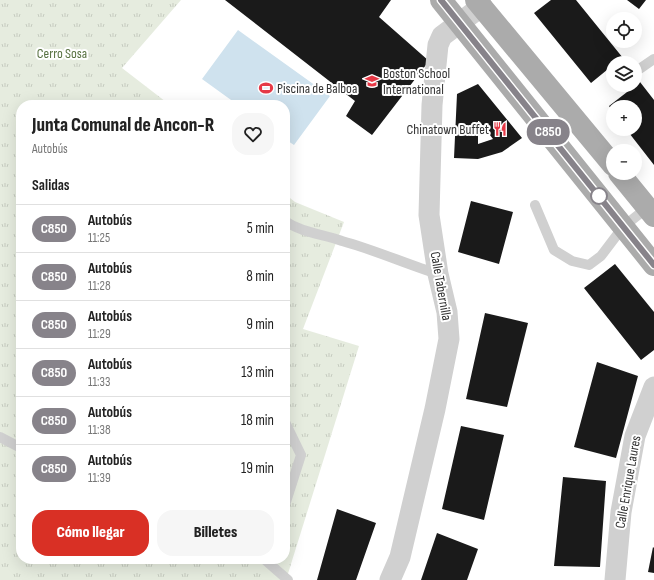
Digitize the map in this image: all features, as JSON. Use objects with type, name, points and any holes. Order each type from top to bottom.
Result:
[{"type":"main road","points":[[441,0],[654,265]]},
{"type":"main road","points":[[479,3],[606,157]]},
{"type":"main road","points":[[625,180],[651,212]]},
{"type":"street","name":"Calle Tabernilla","points":[[390,580],[400,557],[449,339],[447,312],[438,274],[429,215],[433,97],[438,45],[442,36],[460,22],[479,3]]},
{"type":"street","name":"Calle Enrique Laures","points":[[615,580],[621,512],[635,436],[654,387]]},
{"type":"lane","points":[[642,67],[654,59]]},
{"type":"lane","points":[[535,205],[554,250],[572,261],[589,265],[601,256],[623,226],[651,212]]},
{"type":"lane","points":[[290,224],[295,228],[343,241],[398,262],[438,274]]},
{"type":"lane","points":[[290,432],[301,455],[290,489]]},
{"type":"lane","points":[[0,437],[16,445]]},
{"type":"lane","points":[[271,564],[288,580]]},
{"type":"green space","name":"Cerro Sosa","points":[[0,0],[181,0],[122,68],[164,100],[16,100],[16,564],[290,564],[290,198],[295,202],[344,222],[303,329],[359,346],[286,580],[0,580]]},
{"type":"water","name":"Piscina de Balboa","points":[[238,30],[330,96],[294,145],[290,142],[290,100],[231,100],[202,79]]},
{"type":"building","name":"Boston School International","points":[[225,0],[391,0],[379,17],[429,61],[372,135],[346,116],[355,101]]},
{"type":"building","points":[[551,0],[576,0],[606,37],[606,48],[615,48],[621,56],[606,56],[606,71],[591,83],[534,13]]},
{"type":"building","points":[[627,0],[646,0],[639,9]]},
{"type":"building","name":"Chinatown Buffet","points":[[478,84],[522,138],[502,152],[478,159],[454,158],[457,94]],"holes":[[[478,121],[493,139],[478,144]]]},
{"type":"building","points":[[642,85],[654,100],[654,165],[642,150],[642,144],[638,144],[631,136],[642,136],[642,100],[617,100],[627,92],[642,92]]},
{"type":"building","points":[[471,201],[513,212],[499,264],[458,252]]},
{"type":"building","points":[[615,264],[654,312],[654,350],[641,360],[584,288]]},
{"type":"building","points":[[485,313],[528,323],[507,407],[466,399]]},
{"type":"building","points":[[597,362],[638,376],[616,458],[574,447]]},
{"type":"building","points":[[461,426],[504,435],[484,520],[442,509]]},
{"type":"building","points":[[563,477],[606,481],[600,567],[554,566]]},
{"type":"building","points":[[337,509],[376,523],[356,580],[317,580]]},
{"type":"building","points":[[437,533],[478,549],[467,580],[421,580]]},
{"type":"building","points":[[653,547],[654,548],[654,573],[648,572]]},
{"type":"bus line","name":"C850","points":[[441,0],[654,265]]},
{"type":"place","name":"Boston School International","points":[[372,81]]},
{"type":"place","name":"Piscina de Balboa","points":[[266,88]]},
{"type":"place","name":"Chinatown Buffet","points":[[500,129]]}]
